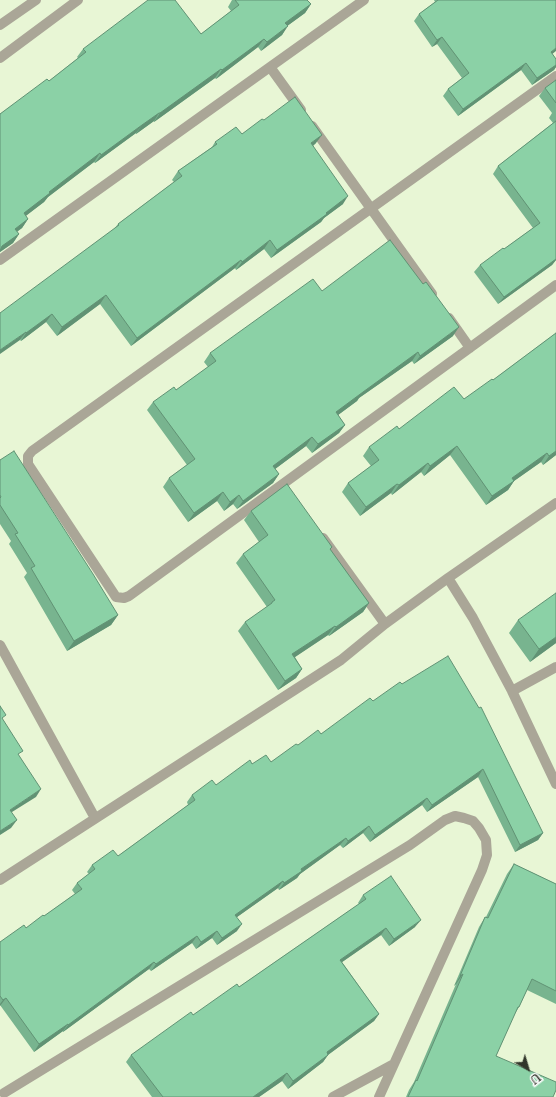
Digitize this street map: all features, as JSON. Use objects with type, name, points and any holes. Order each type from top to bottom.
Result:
[{"type":"street","points":[[0,25],[36,0]]},
{"type":"street","points":[[0,58],[78,0]]},
{"type":"street","points":[[0,260],[364,0]]},
{"type":"street","points":[[270,67],[470,348]]},
{"type":"street","points":[[556,76],[32,451],[28,456],[28,464],[116,597],[124,598],[287,486],[470,348],[556,286]]},
{"type":"street","points":[[0,880],[340,660],[385,624],[448,578],[556,503]]},
{"type":"street","points":[[316,528],[385,624]]},
{"type":"street","points":[[448,578],[473,618],[512,691],[556,784]]},
{"type":"street","points":[[0,645],[95,818]]},
{"type":"street","points":[[512,691],[556,667]]},
{"type":"street","points":[[4,1091],[410,845],[445,820],[455,816],[464,818],[473,821],[479,828],[486,840],[487,855],[482,870],[379,1097]]},
{"type":"street","points":[[333,1097],[394,1064]]},
{"type":"building","points":[[148,0],[175,0],[201,34],[239,5],[235,0],[307,0],[311,4],[285,23],[288,26],[267,42],[264,39],[101,155],[100,153],[49,192],[50,193],[24,213],[28,219],[15,229],[19,234],[2,246],[0,251],[0,114],[47,79],[49,81],[86,52],[83,49]]},
{"type":"building","points":[[438,0],[556,0],[556,48],[551,52],[556,59],[556,65],[537,78],[526,63],[463,109],[448,89],[469,73],[442,37],[437,40],[419,14]]},
{"type":"building","points":[[556,80],[556,103],[545,88]]},
{"type":"building","points":[[295,97],[322,135],[311,143],[348,196],[326,213],[327,214],[277,250],[270,240],[137,338],[106,295],[62,327],[52,314],[0,350],[0,313],[119,225],[118,224],[182,176],[178,171],[217,144],[215,142],[236,127],[242,134]]},
{"type":"building","points":[[556,121],[556,259],[504,297],[480,265],[540,223],[498,166]]},
{"type":"building","points":[[390,240],[423,284],[426,282],[459,327],[420,356],[418,352],[336,412],[345,425],[318,444],[312,437],[273,466],[279,474],[243,501],[239,495],[230,502],[223,492],[194,513],[169,478],[195,459],[153,402],[174,387],[176,390],[216,361],[210,353],[313,279],[322,291]]},
{"type":"building","points":[[556,333],[556,451],[549,456],[547,453],[512,478],[514,481],[492,496],[457,446],[430,466],[428,463],[366,507],[348,483],[379,460],[369,447],[397,426],[399,429],[454,387],[464,399],[492,379],[493,380]]},
{"type":"building","points":[[14,451],[118,615],[74,641],[31,568],[35,566],[15,534],[18,533],[0,505],[0,460]]},
{"type":"building","points":[[287,484],[332,547],[330,549],[369,603],[336,627],[335,626],[292,654],[302,669],[285,681],[245,622],[275,600],[243,554],[268,535],[251,511]]},
{"type":"building","points":[[556,593],[556,637],[539,649],[518,620]]},
{"type":"building","points":[[448,656],[479,708],[481,707],[543,833],[520,845],[483,769],[432,805],[427,798],[375,835],[369,826],[348,841],[346,838],[301,869],[302,871],[284,883],[283,881],[235,915],[242,924],[222,938],[217,931],[201,942],[197,936],[156,964],[154,962],[68,1025],[39,1044],[6,998],[3,1000],[0,996],[0,942],[24,925],[26,928],[82,889],[77,883],[95,869],[92,865],[113,850],[118,856],[195,800],[192,795],[212,780],[216,785],[250,760],[252,764],[266,755],[271,762],[318,730],[321,734],[370,698],[373,701],[400,682],[402,684]]},
{"type":"building","points":[[0,706],[6,715],[2,718],[23,751],[18,754],[41,789],[10,810],[17,820],[0,831]]},
{"type":"building","points":[[514,864],[556,884],[556,991],[532,979],[496,1056],[556,1082],[556,1090],[553,1097],[408,1097],[416,1080],[417,1081],[463,974],[460,976],[485,917],[488,918]]},
{"type":"building","points":[[391,876],[421,920],[394,939],[386,928],[340,960],[379,1014],[327,1052],[328,1055],[293,1081],[287,1073],[253,1097],[163,1097],[131,1055],[191,1012],[193,1015],[237,984],[239,987],[366,899],[363,895]]}]
